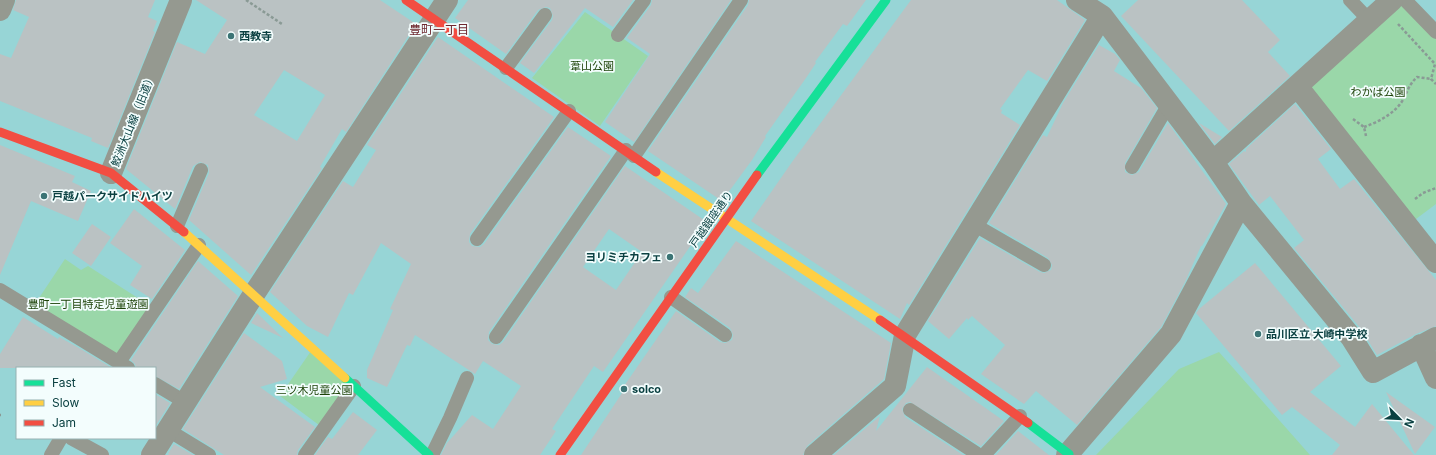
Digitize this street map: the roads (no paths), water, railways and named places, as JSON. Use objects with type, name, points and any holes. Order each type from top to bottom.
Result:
[{"type":"street","points":[[0,10],[4,0]]},
{"type":"street","name":"鮫洲大山線（旧道）","points":[[0,132],[111,173],[181,0]]},
{"type":"street","points":[[406,0],[725,218],[905,335],[1020,416],[1068,454],[1171,334],[1241,203]]},
{"type":"street","points":[[152,455],[254,294],[447,0]]},
{"type":"street","name":"戸越銀座通り","points":[[560,455],[725,218],[886,0]]},
{"type":"street","points":[[1078,0],[1104,10],[1169,104],[1213,162],[1241,203],[1351,337],[1373,372],[1429,342],[1436,378]]},
{"type":"street","points":[[815,455],[895,386],[905,335],[1104,10]]},
{"type":"street","points":[[1213,162],[1369,20],[1393,10]]},
{"type":"street","points":[[1297,86],[1436,262]]},
{"type":"street","points":[[111,173],[199,245],[429,455]]},
{"type":"lane","points":[[618,35],[644,0]]},
{"type":"lane","points":[[496,338],[740,0]]},
{"type":"lane","points":[[1350,0],[1369,20]]},
{"type":"lane","points":[[1405,0],[1436,32]]},
{"type":"lane","points":[[506,68],[545,15]]},
{"type":"lane","points":[[1132,167],[1169,104]]},
{"type":"lane","points":[[477,239],[569,111]]},
{"type":"lane","points":[[177,226],[201,170]]},
{"type":"lane","points":[[974,224],[1044,265]]},
{"type":"lane","points":[[0,290],[123,365],[199,245]]},
{"type":"lane","points":[[671,297],[725,335]]},
{"type":"lane","points":[[432,455],[467,378]]},
{"type":"lane","points":[[156,385],[185,402]]},
{"type":"lane","points":[[305,455],[354,386]]},
{"type":"lane","points":[[910,410],[979,455]]},
{"type":"lane","points":[[984,455],[1020,416]]},
{"type":"lane","points":[[168,430],[209,455]]},
{"type":"lane","points":[[51,455],[60,439]]},
{"type":"lane","points":[[73,439],[102,455]]},
{"type":"place","name":"西教寺","points":[[231,36]]},
{"type":"place","name":"戸越パークサイドハイツ","points":[[44,196]]},
{"type":"place","name":"ヨリミチカフェ","points":[[670,257]]},
{"type":"place","name":"品川区立 大崎中学校","points":[[1258,334]]},
{"type":"place","name":"solco","points":[[624,389]]},
{"type":"district","name":"豊町一丁目","points":[[439,29]]},
{"type":"park label","name":"葦山公園","points":[[592,66]]},
{"type":"park label","name":"わかば公園","points":[[1378,92]]},
{"type":"park label","name":"豊町一丁目特定児童遊園","points":[[88,304]]},
{"type":"park label","name":"三ツ木児童公園","points":[[314,390]]}]
